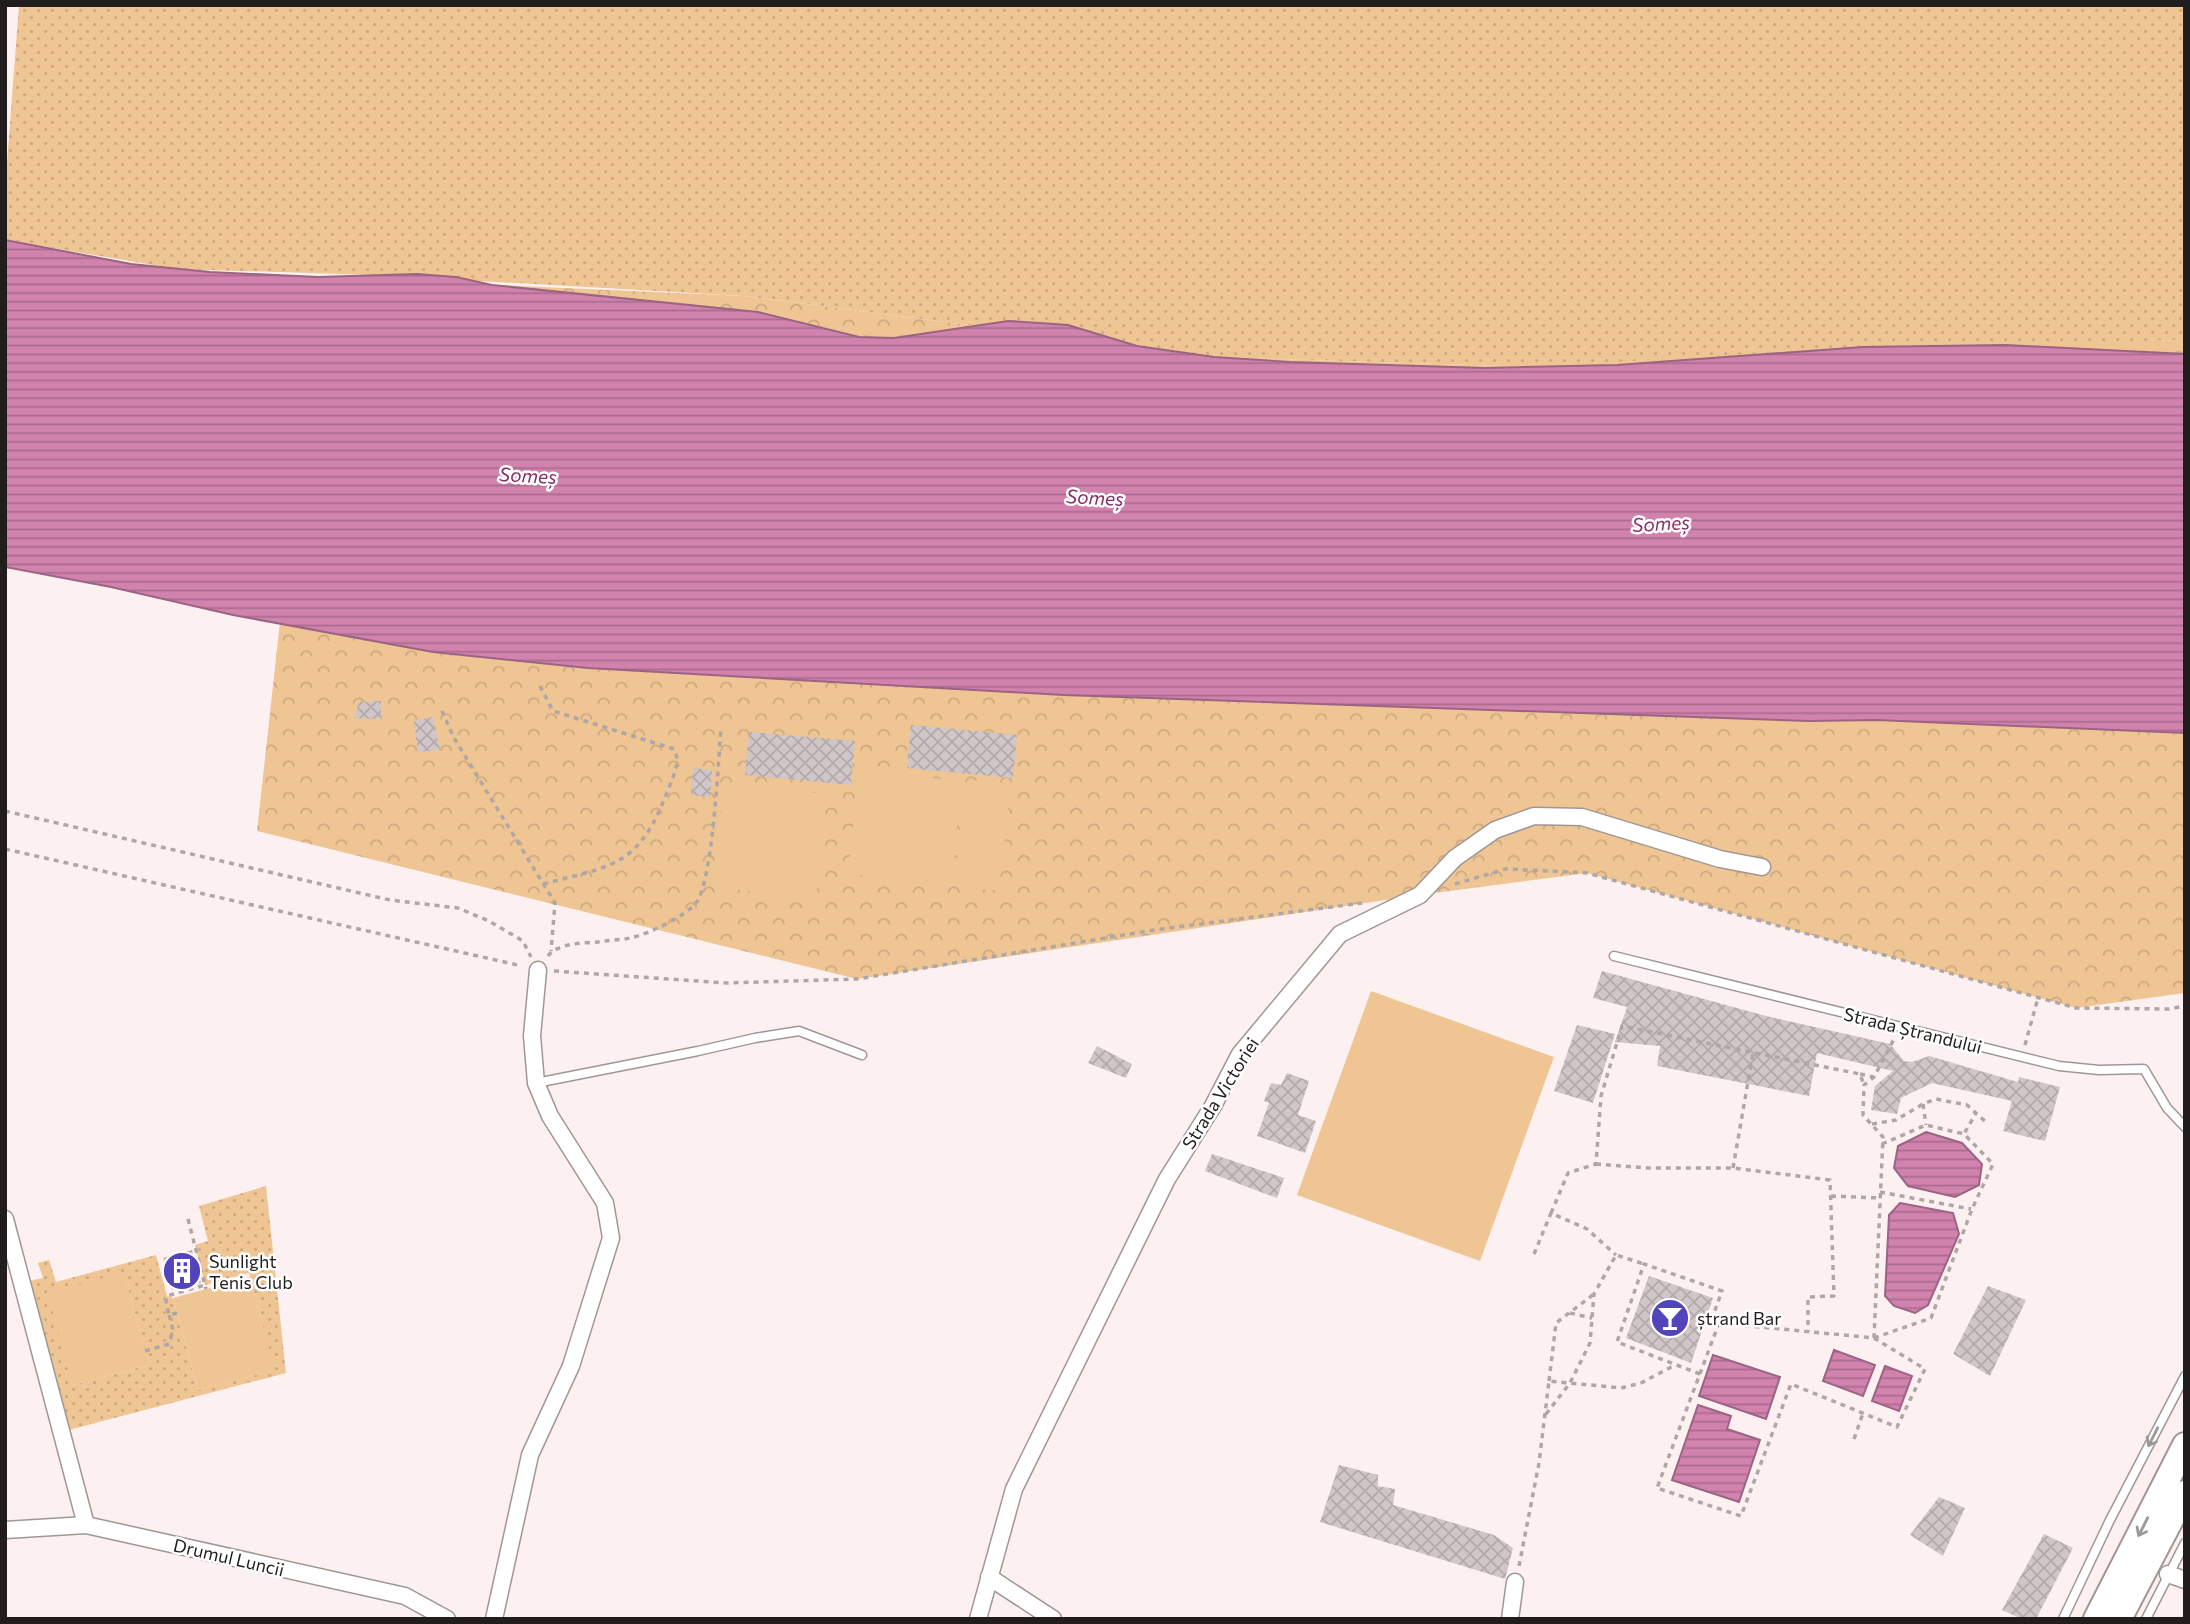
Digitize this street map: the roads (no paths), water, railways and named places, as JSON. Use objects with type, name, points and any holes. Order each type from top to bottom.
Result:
[{"type":"main road","points":[[2096,1619],[2185,1445]]},
{"type":"main road","points":[[2119,1619],[2185,1493]]},
{"type":"street","name":"Strada Victoriei","points":[[978,1619],[1014,1489],[1167,1179],[1213,1106],[1240,1055],[1340,934],[1419,895],[1455,858],[1495,830],[1534,816],[1582,817],[1720,859],[1762,867]]},
{"type":"street","points":[[494,1619],[530,1455],[570,1366],[611,1238],[606,1203],[550,1116],[536,1083],[532,1036],[538,970]]},
{"type":"street","points":[[5,1219],[86,1525]]},
{"type":"street","name":"Drumul Luncii","points":[[5,1530],[86,1525],[405,1596],[447,1619]]},
{"type":"street","points":[[2168,1574],[2185,1580]]},
{"type":"street","points":[[989,1577],[1053,1619]]},
{"type":"street","points":[[1510,1619],[1516,1582]]},
{"type":"lane","name":"Strada Ștrandului","points":[[1615,956],[1900,1028],[2073,1068],[2144,1069],[2167,1108],[2185,1127]]},
{"type":"lane","points":[[536,1083],[799,1031],[862,1055]]},
{"type":"lane","points":[[2063,1619],[2110,1520],[2185,1376]]},
{"type":"lane","points":[[2146,1619],[2185,1543]]},
{"type":"water","name":"Someș","points":[[5,240],[131,264],[210,272],[318,277],[417,274],[456,277],[492,285],[758,312],[859,337],[894,338],[1008,321],[1068,325],[1137,346],[1214,357],[1290,362],[1485,368],[1617,365],[1863,347],[2005,345],[2185,354],[2185,733],[1877,720],[1809,721],[1063,695],[588,668],[433,652],[233,615],[111,587],[5,567]]},
{"type":"water","points":[[1926,1132],[1962,1143],[1982,1164],[1979,1185],[1955,1197],[1908,1186],[1894,1168],[1898,1146]]},
{"type":"water","points":[[1900,1203],[1953,1213],[1959,1234],[1928,1305],[1915,1313],[1894,1306],[1885,1296],[1889,1215]]},
{"type":"water","points":[[1834,1350],[1875,1365],[1863,1396],[1823,1381]]},
{"type":"water","points":[[1713,1355],[1780,1377],[1766,1419],[1699,1396]]},
{"type":"water","points":[[1885,1366],[1912,1376],[1899,1411],[1872,1401]]},
{"type":"water","points":[[1698,1405],[1731,1416],[1727,1429],[1760,1440],[1739,1502],[1672,1480]]},
{"type":"place","name":"Sunlight Tenis Club","points":[[182,1271]]},
{"type":"place","name":"ștrand Bar","points":[[1670,1318]]}]
